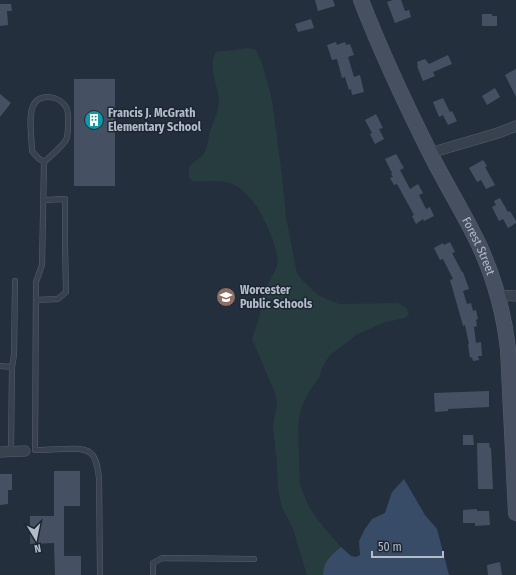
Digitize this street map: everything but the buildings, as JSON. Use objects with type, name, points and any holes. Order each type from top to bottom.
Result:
[{"type":"main road","name":"Forest Street","points":[[362,0],[390,70],[430,153],[480,247],[498,295],[508,349],[514,423],[516,513]]},
{"type":"street","points":[[430,153],[498,133],[516,126]]},
{"type":"street","points":[[498,295],[516,296]]},
{"type":"street","points":[[0,452],[30,451]]},
{"type":"lane","points":[[44,162],[32,151],[31,116],[33,105],[38,100],[46,97],[55,98],[62,102],[67,108],[68,129],[66,139],[44,162],[42,264],[36,282],[30,451],[80,448],[90,452],[94,458],[98,467],[99,478],[100,575]]},
{"type":"lane","points":[[36,300],[58,299],[66,292],[65,199],[44,200]]},
{"type":"lane","points":[[12,451],[12,367],[14,354],[15,281]]},
{"type":"lane","points":[[0,366],[12,367]]},
{"type":"lane","points":[[153,575],[153,563],[162,558],[254,559]]},
{"type":"green space","points":[[249,48],[256,50],[262,63],[272,100],[286,217],[297,273],[318,295],[339,304],[398,303],[406,308],[409,314],[405,318],[385,322],[356,335],[329,356],[321,370],[320,376],[310,390],[301,408],[298,426],[300,485],[307,503],[316,518],[341,547],[329,559],[323,571],[323,575],[307,575],[292,526],[282,508],[278,489],[273,425],[277,405],[275,393],[252,339],[260,315],[262,295],[277,267],[278,261],[275,245],[257,207],[240,189],[227,182],[192,181],[189,177],[189,167],[203,155],[208,144],[210,131],[219,107],[219,97],[213,71],[216,52]]},
{"type":"water","points":[[404,479],[425,515],[437,529],[449,575],[323,575],[324,566],[328,559],[341,547],[351,556],[356,557],[360,555],[359,541],[365,529],[372,519],[385,513],[392,492]]},
{"type":"place","name":"Francis J. McGrath Elementary School","points":[[94,120]]},
{"type":"place","name":"Worcester Public Schools","points":[[226,297]]}]
